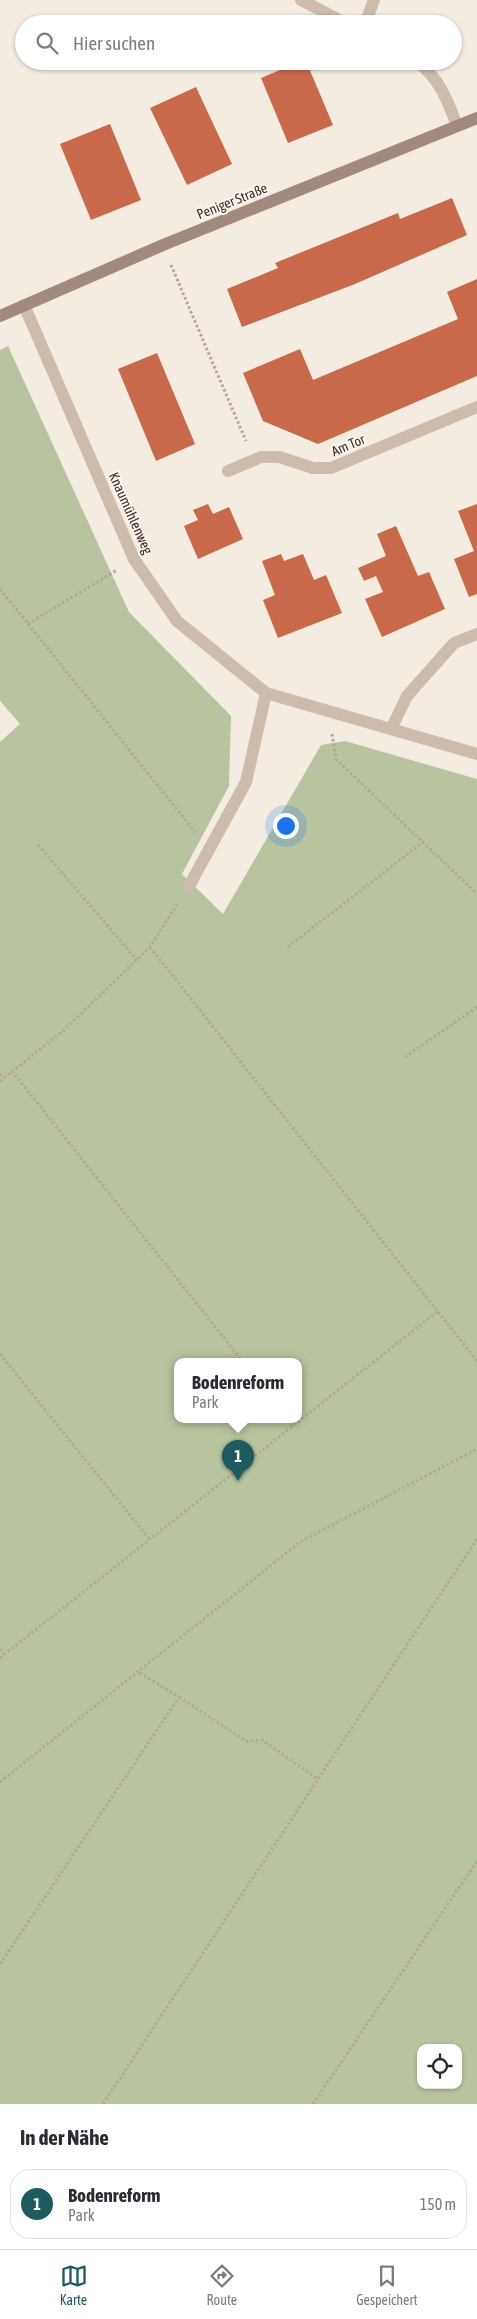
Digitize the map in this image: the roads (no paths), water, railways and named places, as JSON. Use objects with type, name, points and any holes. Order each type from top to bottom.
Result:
[{"type":"street","points":[[301,0],[330,15]]},
{"type":"street","points":[[368,15],[374,0]]},
{"type":"street","points":[[426,70],[440,86],[458,126]]},
{"type":"street","name":"Peniger Straße","points":[[0,316],[163,245],[477,118]]},
{"type":"street","name":"Knaumühlenweg","points":[[24,305],[134,559],[177,621],[266,693],[477,754]]},
{"type":"street","name":"Am Tor","points":[[228,471],[261,456],[279,457],[313,468],[331,468],[477,407]]},
{"type":"street","points":[[390,729],[407,696],[454,643],[477,634]]},
{"type":"street","points":[[188,886],[246,782],[266,693]]},
{"type":"place","name":"Bodenreform","points":[[238,1481]]}]
